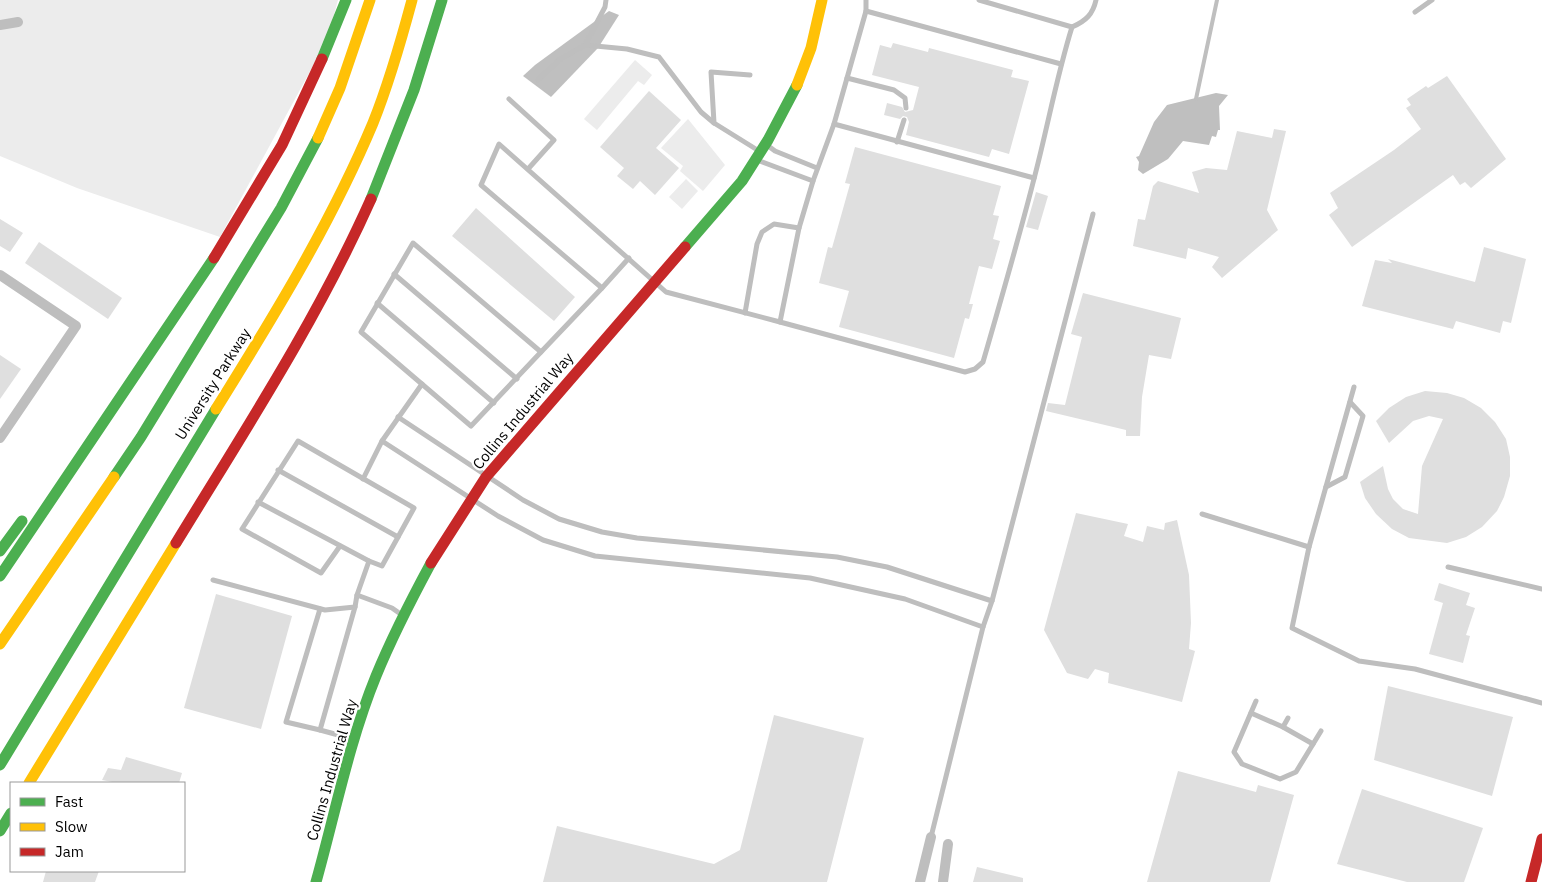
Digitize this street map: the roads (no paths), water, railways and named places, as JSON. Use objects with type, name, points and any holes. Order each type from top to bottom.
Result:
[{"type":"main road","points":[[0,576],[216,255],[282,145],[312,84],[346,0]]},
{"type":"main road","points":[[0,644],[141,437],[196,350],[281,208],[319,136],[340,88],[370,0]]},
{"type":"main road","name":"University Parkway","points":[[0,765],[304,264],[331,215],[369,130],[388,79],[412,0]]},
{"type":"main road","points":[[30,782],[296,347],[324,298],[394,143],[430,42],[442,0]]},
{"type":"main road","name":"Collins Industrial Way","points":[[316,882],[355,739],[375,678],[403,616],[435,556],[486,477],[742,181],[762,152],[787,108],[808,52],[822,0]]},
{"type":"main road","points":[[0,551],[148,354]]},
{"type":"main road","points":[[0,831],[10,815]]},
{"type":"main road","points":[[1531,882],[1542,840]]},
{"type":"street","points":[[0,25],[18,22]]},
{"type":"street","points":[[0,275],[76,326],[0,438]]},
{"type":"street","points":[[920,882],[931,837]]},
{"type":"street","points":[[943,882],[948,844]]},
{"type":"lane","points":[[538,80],[559,60],[585,45],[605,7],[606,0]]},
{"type":"lane","points":[[780,322],[799,228],[817,168],[834,124],[866,11],[866,0]]},
{"type":"lane","points":[[979,0],[1072,27],[1083,22],[1093,11],[1096,0]]},
{"type":"lane","points":[[1415,12],[1432,0]]},
{"type":"lane","points":[[866,11],[1061,64]]},
{"type":"lane","points":[[602,288],[481,185],[500,144],[666,292],[965,372],[975,369],[983,362],[1034,178],[1058,85],[1061,64],[1072,27]]},
{"type":"lane","points":[[585,45],[627,49],[659,57],[701,112],[714,123],[813,182]]},
{"type":"lane","points":[[714,123],[710,72],[750,75]]},
{"type":"lane","points":[[847,78],[894,90],[905,98],[906,108]]},
{"type":"lane","points":[[509,99],[554,140],[528,169]]},
{"type":"lane","points":[[898,142],[904,120]]},
{"type":"lane","points":[[834,124],[1034,178]]},
{"type":"lane","points":[[762,152],[775,151],[817,168]]},
{"type":"lane","points":[[931,837],[983,627],[992,602],[1093,214]]},
{"type":"lane","points":[[745,313],[757,244],[762,232],[774,224],[799,228]]},
{"type":"lane","points":[[541,352],[413,243],[361,332],[471,426],[494,403],[629,258]]},
{"type":"lane","points":[[394,274],[516,379]]},
{"type":"lane","points":[[377,304],[494,403]]},
{"type":"lane","points":[[363,479],[382,441],[422,384]]},
{"type":"lane","points":[[1354,387],[1309,547],[1292,628],[1359,661],[1415,669],[1542,703]]},
{"type":"lane","points":[[1326,487],[1345,477],[1363,416],[1350,402]]},
{"type":"lane","points":[[398,417],[486,477],[559,519],[602,532],[837,557],[887,567],[992,602]]},
{"type":"lane","points":[[258,502],[369,561],[382,566],[414,508],[298,441],[278,470],[258,502],[242,529],[321,574],[340,546]]},
{"type":"lane","points":[[382,441],[472,497],[498,516],[543,540],[595,556],[810,578],[905,599],[983,627]]},
{"type":"lane","points":[[278,470],[398,537]]},
{"type":"lane","points":[[1202,514],[1309,547]]},
{"type":"lane","points":[[320,730],[357,595],[369,561]]},
{"type":"lane","points":[[1448,567],[1542,588]]},
{"type":"lane","points":[[213,580],[320,609],[355,607]]},
{"type":"lane","points":[[357,595],[392,608],[403,616]]},
{"type":"lane","points":[[320,609],[286,722],[355,739]]},
{"type":"lane","points":[[1256,701],[1234,752],[1242,764],[1280,779],[1296,772],[1322,731]]},
{"type":"lane","points":[[1251,713],[1283,727],[1313,744]]},
{"type":"lane","points":[[1283,727],[1288,718]]},
{"type":"waterway","points":[[1196,99],[1217,0]]}]
